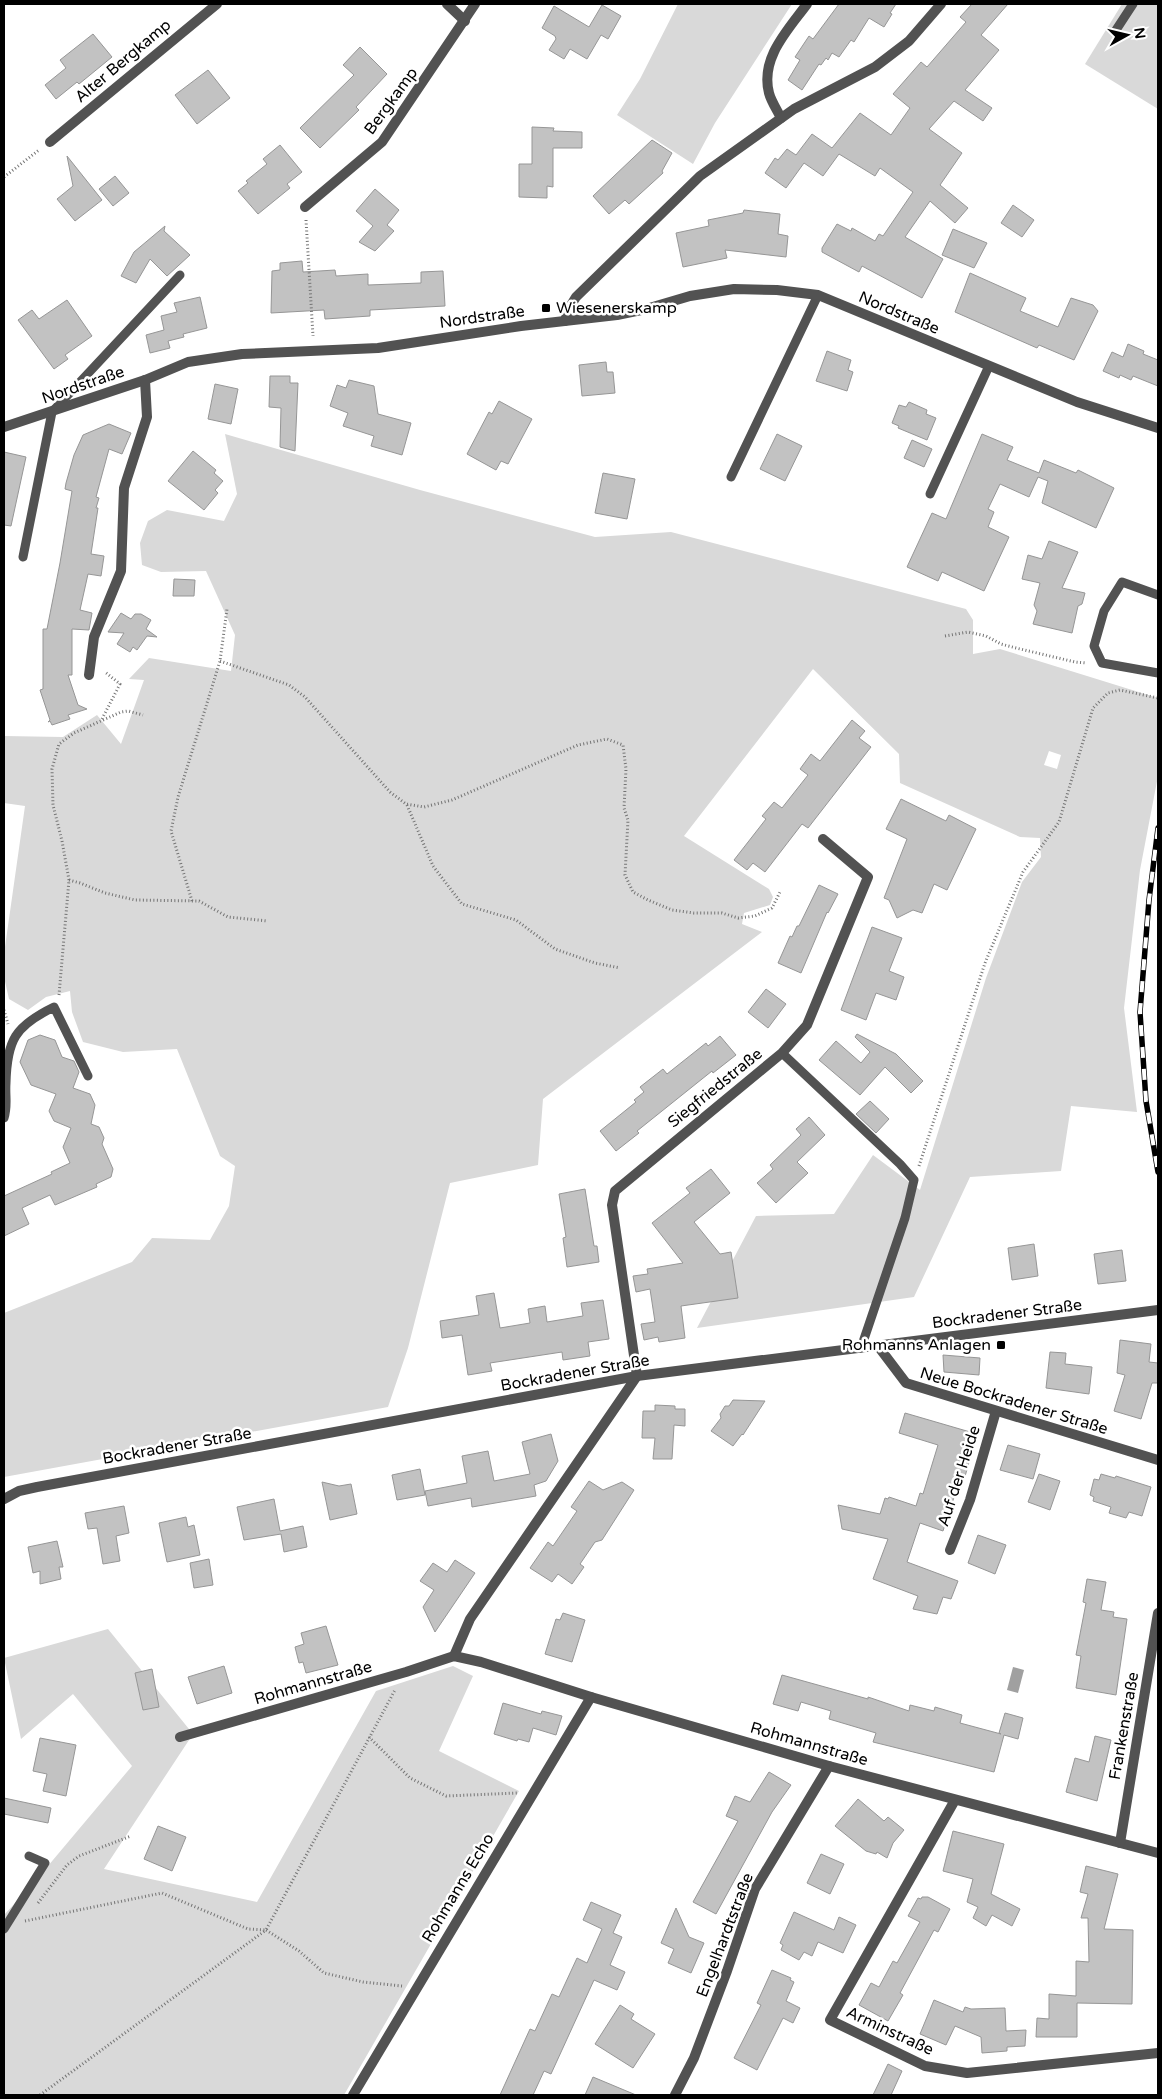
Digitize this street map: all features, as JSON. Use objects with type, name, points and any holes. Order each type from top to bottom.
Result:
[{"type":"street","name":"Alter Bergkamp","points":[[50,142],[217,4]]},
{"type":"street","points":[[447,4],[465,21]]},
{"type":"street","name":"Bergkamp","points":[[305,207],[382,142],[475,4]]},
{"type":"street","points":[[781,118],[769,94],[766,73],[777,44],[807,4]]},
{"type":"street","points":[[565,321],[568,310],[576,296],[700,176],[794,109],[875,67],[909,41],[942,4]]},
{"type":"street","name":"Nordstraße","points":[[4,428],[145,380],[188,362],[242,354],[378,348],[617,315],[690,296],[734,289],[778,290],[818,295],[1077,402],[1158,428]]},
{"type":"street","points":[[89,675],[94,637],[121,571],[124,488],[147,417],[145,380]]},
{"type":"street","name":"Siegfriedstraße","points":[[637,1376],[612,1205],[615,1190],[782,1053],[807,1025],[868,877],[823,839]]},
{"type":"street","name":"Bockradener Straße","points":[[4,1499],[19,1491],[37,1486],[637,1376],[1158,1310]]},
{"type":"street","name":"Neue Bockradener Straße","points":[[878,1346],[906,1383],[1158,1460]]},
{"type":"street","points":[[454,1656],[470,1619],[637,1376]]},
{"type":"street","name":"Auf der Heide","points":[[950,1550],[970,1500],[996,1411]]},
{"type":"street","name":"Frankenstraße","points":[[1120,1843],[1158,1613]]},
{"type":"street","name":"Rohmannstraße","points":[[180,1737],[406,1672],[454,1656],[481,1662],[591,1697],[829,1766],[1158,1854]]},
{"type":"street","name":"Rohmanns Echo","points":[[353,2095],[591,1697]]},
{"type":"street","name":"Engelhardtstraße","points":[[675,2095],[694,2058],[727,1971],[755,1889],[829,1766]]},
{"type":"street","name":"Arminstraße","points":[[955,1800],[830,2020],[925,2066],[966,2074],[1158,2053]]},
{"type":"lane","points":[[1116,30],[1133,4]]},
{"type":"lane","points":[[23,557],[52,412],[180,275]]},
{"type":"lane","points":[[731,477],[818,295]]},
{"type":"lane","points":[[930,494],[989,366]]},
{"type":"lane","points":[[1158,595],[1122,582],[1104,611],[1094,646],[1102,662],[1158,673]]},
{"type":"lane","points":[[4,1118],[7,1108],[6,1083],[12,1039],[28,1022],[54,1007],[88,1076]]},
{"type":"lane","points":[[782,1053],[900,1164],[914,1180],[905,1218],[860,1348]]},
{"type":"lane","points":[[4,1928],[45,1863],[29,1856]]},
{"type":"path","points":[[4,177],[50,142]]},
{"type":"path","points":[[305,207],[314,351]]},
{"type":"path","points":[[192,901],[171,831],[178,797],[220,661],[227,609]]},
{"type":"path","points":[[945,636],[968,632],[986,636],[1001,644],[1075,662],[1102,662]]},
{"type":"path","points":[[91,661],[120,684],[102,719]]},
{"type":"path","points":[[220,661],[289,685],[304,697],[390,792],[406,804],[424,807],[452,800],[578,745],[607,739],[623,745],[626,769],[624,808],[628,820],[625,875],[633,892],[672,910],[694,913],[722,913],[738,918],[756,916],[772,908],[780,892]]},
{"type":"path","points":[[914,1180],[985,963],[1023,872],[1059,822],[1094,708],[1108,693],[1120,690],[1158,698]]},
{"type":"path","points":[[54,1007],[59,996],[69,880],[53,805],[52,769],[59,744],[74,733],[102,719],[128,711],[143,714]]},
{"type":"path","points":[[406,804],[433,866],[462,904],[516,920],[555,949],[595,963],[620,968]]},
{"type":"path","points":[[69,880],[80,882],[105,894],[135,900],[199,901],[228,917],[268,921]]},
{"type":"path","points":[[40,2095],[266,1930],[389,1699]]},
{"type":"path","points":[[369,1737],[410,1778],[446,1796],[534,1792]]},
{"type":"path","points":[[36,1905],[67,1865],[79,1856],[131,1836]]},
{"type":"path","points":[[4,1928],[114,1902],[162,1893],[248,1929],[266,1930],[299,1951],[324,1972],[362,1982],[405,1986],[415,1989]]},
{"type":"shaded area","points":[[678,4],[792,4],[715,123],[693,164],[617,115],[640,79]]},
{"type":"shaded area","points":[[1122,4],[1158,4],[1158,109],[1085,64]]},
{"type":"shaded area","points":[[225,434],[420,490],[595,537],[671,532],[966,609],[973,620],[973,654],[1000,649],[1158,698],[1158,776],[1140,870],[1124,1008],[1137,1112],[1071,1106],[1061,1171],[970,1177],[914,1297],[697,1328],[756,1216],[834,1214],[873,1155],[920,1190],[986,978],[1022,882],[1041,857],[1040,838],[1020,837],[900,783],[899,754],[813,669],[684,836],[769,889],[773,897],[770,905],[744,913],[742,924],[762,932],[543,1099],[538,1165],[450,1183],[408,1348],[388,1407],[4,1477],[4,1313],[132,1262],[152,1238],[210,1240],[229,1206],[235,1166],[220,1156],[177,1049],[123,1052],[83,1042],[72,1012],[70,991],[46,997],[28,1010],[9,999],[4,977],[4,954],[25,806],[4,803],[4,736],[63,737],[97,715],[121,744],[144,680],[129,679],[149,658],[231,671],[235,635],[206,571],[161,572],[142,565],[140,543],[148,521],[167,510],[224,521],[237,494]],"holes":[[[1049,751],[1061,755],[1057,769],[1044,765]]]},
{"type":"shaded area","points":[[108,1629],[193,1734],[104,1869],[257,1902],[376,1691],[453,1666],[473,1676],[439,1751],[519,1791],[344,2095],[4,2095],[4,1915],[37,1879],[132,1766],[73,1694],[21,1739],[4,1658]]},
{"type":"shaded area","points":[[1013,1667],[1024,1670],[1018,1693],[1007,1690]]},
{"type":"building","points":[[839,4],[896,4],[884,27],[869,18],[854,42],[851,40],[839,57],[832,53],[828,60],[826,58],[821,65],[819,64],[802,90],[788,80],[800,60],[795,57],[809,36],[813,39]]},
{"type":"building","points":[[972,4],[1008,4],[981,35],[999,50],[965,90],[992,108],[983,121],[954,101],[929,129],[962,153],[940,185],[968,208],[955,223],[930,201],[905,237],[943,259],[922,298],[862,266],[859,272],[822,252],[822,248],[837,224],[851,231],[852,228],[875,241],[879,234],[883,236],[913,192],[880,168],[875,176],[839,154],[823,176],[804,163],[786,188],[765,173],[775,158],[778,160],[787,149],[796,155],[812,134],[832,148],[860,113],[891,135],[910,108],[893,94],[921,62],[927,67],[966,22],[960,17]]},
{"type":"building","points":[[602,5],[621,16],[608,39],[601,35],[587,59],[570,49],[564,59],[549,50],[556,39],[555,36],[542,28],[554,6],[589,27]]},
{"type":"building","points":[[93,34],[112,57],[79,84],[77,82],[56,99],[45,85],[66,68],[60,60]]},
{"type":"building","points":[[360,47],[387,74],[356,107],[359,110],[320,148],[300,128],[354,75],[343,65]]},
{"type":"building","points":[[208,70],[230,98],[197,124],[175,95]]},
{"type":"building","points":[[532,127],[554,128],[553,131],[582,132],[582,148],[553,148],[553,187],[547,186],[547,198],[519,197],[519,164],[532,164]]},
{"type":"building","points":[[652,140],[672,153],[662,171],[663,173],[629,204],[625,200],[609,214],[593,196]]},
{"type":"building","points":[[280,145],[302,172],[287,184],[290,188],[258,214],[238,191],[248,183],[246,181],[267,164],[263,159]]},
{"type":"building","points":[[67,156],[102,200],[75,221],[57,199],[73,186]]},
{"type":"building","points":[[115,176],[129,193],[113,206],[99,189]]},
{"type":"building","points":[[375,189],[399,210],[387,225],[394,231],[375,251],[359,242],[373,226],[356,211]]},
{"type":"building","points":[[1013,205],[1034,220],[1022,237],[1001,223]]},
{"type":"building","points":[[744,210],[780,214],[778,234],[788,236],[786,257],[725,250],[727,258],[683,267],[676,233],[709,226],[708,220],[743,213]]},
{"type":"building","points":[[165,226],[164,231],[190,255],[167,276],[150,259],[136,283],[121,276],[134,252]]},
{"type":"building","points":[[953,229],[987,243],[974,268],[942,255]]},
{"type":"building","points":[[302,261],[303,272],[335,270],[336,276],[368,274],[368,285],[421,283],[421,272],[443,271],[445,306],[370,310],[370,316],[325,319],[324,310],[271,313],[272,271],[280,270],[280,263]]},
{"type":"building","points":[[970,273],[1026,298],[1020,311],[1058,327],[1071,298],[1093,305],[1098,311],[1074,360],[1039,345],[1037,348],[955,312]]},
{"type":"building","points":[[200,297],[207,328],[183,334],[184,337],[168,341],[170,348],[150,353],[146,335],[164,330],[161,316],[177,312],[174,303]]},
{"type":"building","points":[[67,300],[92,336],[65,355],[68,359],[54,369],[18,320],[32,310],[39,319]]},
{"type":"building","points":[[1128,344],[1144,351],[1143,354],[1158,360],[1158,386],[1133,376],[1131,380],[1120,375],[1119,378],[1103,371],[1112,352],[1123,357]]},
{"type":"building","points":[[827,351],[851,360],[848,370],[853,372],[847,391],[816,381]]},
{"type":"building","points":[[606,362],[607,372],[613,372],[615,393],[582,396],[579,365]]},
{"type":"building","points":[[270,376],[290,376],[290,383],[298,383],[295,451],[280,447],[281,408],[269,407]]},
{"type":"building","points":[[349,380],[374,386],[378,414],[411,423],[402,455],[371,446],[374,436],[343,426],[348,413],[330,406],[337,385],[346,388]]},
{"type":"building","points":[[215,384],[238,389],[231,424],[208,419]]},
{"type":"building","points":[[499,401],[532,419],[508,464],[501,461],[496,470],[467,454],[489,412],[492,414]]},
{"type":"building","points":[[909,402],[927,410],[926,414],[936,418],[927,440],[898,428],[899,426],[892,423],[899,405],[906,407]]},
{"type":"building","points":[[109,424],[131,433],[122,454],[109,449],[96,497],[99,498],[96,508],[98,508],[91,554],[104,556],[101,576],[88,574],[80,610],[92,613],[89,630],[72,629],[72,675],[68,675],[78,705],[87,709],[68,715],[70,719],[52,725],[50,721],[48,722],[50,720],[40,690],[43,689],[43,629],[47,629],[72,491],[65,489],[66,483],[74,455],[83,435]]},
{"type":"building","points":[[777,434],[802,446],[785,481],[760,469]]},
{"type":"building","points":[[982,434],[1013,447],[1007,460],[1039,473],[1044,460],[1076,473],[1078,470],[1114,488],[1096,528],[1042,503],[1048,481],[1038,477],[1029,497],[1000,484],[988,509],[994,512],[988,527],[1009,537],[984,591],[942,572],[938,581],[907,567],[932,513],[946,519]]},
{"type":"building","points":[[912,440],[932,449],[924,467],[904,458]]},
{"type":"building","points":[[193,451],[216,470],[214,473],[223,481],[215,490],[218,493],[204,510],[168,481]]},
{"type":"building","points":[[4,452],[26,457],[11,526],[4,525]]},
{"type":"building","points":[[603,473],[635,479],[627,519],[595,513]]},
{"type":"building","points":[[1049,541],[1078,552],[1062,588],[1085,593],[1082,604],[1078,606],[1072,633],[1033,624],[1037,611],[1034,605],[1040,583],[1022,579],[1028,555],[1042,559]]},
{"type":"building","points":[[174,579],[195,580],[194,596],[173,596]]},
{"type":"building","points":[[121,613],[131,619],[135,614],[141,614],[151,620],[146,629],[157,637],[147,636],[137,650],[133,647],[130,652],[117,644],[124,633],[108,632]]},
{"type":"building","points":[[852,720],[865,731],[859,738],[871,747],[808,828],[802,824],[765,872],[753,863],[747,870],[734,860],[766,819],[762,816],[774,802],[782,808],[808,775],[800,769],[811,754],[820,761]]},
{"type":"building","points":[[901,799],[946,821],[949,815],[976,829],[947,890],[934,884],[922,913],[913,910],[897,918],[889,900],[884,898],[907,839],[886,829]]},
{"type":"building","points":[[819,885],[838,894],[827,912],[801,973],[778,963],[790,936],[792,937],[797,926],[799,926]]},
{"type":"building","points":[[872,927],[902,938],[889,971],[904,977],[896,1000],[876,993],[866,1020],[841,1010]]},
{"type":"building","points":[[766,989],[786,1004],[768,1028],[748,1012]]},
{"type":"building","points":[[857,1034],[896,1054],[923,1081],[911,1093],[885,1067],[860,1095],[819,1060],[836,1041],[861,1063],[870,1052],[855,1037]]},
{"type":"building","points":[[40,1035],[55,1040],[62,1057],[74,1061],[79,1072],[73,1088],[90,1094],[95,1105],[91,1124],[99,1127],[104,1138],[102,1144],[113,1169],[111,1177],[96,1184],[97,1187],[55,1205],[50,1195],[22,1208],[29,1224],[4,1236],[4,1196],[52,1174],[51,1172],[70,1163],[63,1147],[71,1128],[54,1121],[49,1111],[56,1094],[31,1085],[20,1062],[28,1040]]},
{"type":"building","points":[[720,1036],[736,1055],[713,1073],[712,1071],[637,1131],[639,1133],[616,1151],[600,1131],[636,1102],[634,1100],[644,1092],[640,1087],[663,1069],[667,1074],[706,1043],[708,1046]]},
{"type":"building","points":[[870,1101],[889,1119],[876,1133],[856,1114]]},
{"type":"building","points":[[809,1117],[825,1135],[797,1162],[808,1173],[776,1203],[757,1183],[773,1169],[770,1165],[801,1135],[796,1129]]},
{"type":"building","points":[[711,1169],[730,1193],[694,1222],[720,1254],[731,1252],[738,1298],[681,1306],[685,1338],[659,1342],[658,1337],[644,1340],[641,1324],[655,1322],[650,1289],[636,1292],[633,1276],[648,1274],[647,1269],[683,1263],[652,1223],[690,1193],[686,1188]]},
{"type":"building","points":[[585,1189],[594,1246],[597,1246],[599,1262],[567,1267],[563,1238],[566,1237],[559,1194]]},
{"type":"building","points":[[1034,1244],[1038,1276],[1012,1280],[1008,1248]]},
{"type":"building","points":[[1122,1250],[1126,1281],[1098,1284],[1094,1254]]},
{"type":"building","points":[[494,1293],[500,1328],[530,1323],[528,1309],[545,1306],[547,1322],[583,1316],[581,1303],[603,1300],[609,1339],[588,1342],[590,1356],[563,1360],[562,1352],[490,1363],[492,1371],[468,1375],[462,1335],[442,1338],[440,1321],[479,1315],[476,1296]]},
{"type":"building","points":[[1120,1340],[1151,1344],[1149,1362],[1158,1363],[1158,1383],[1152,1383],[1141,1419],[1114,1411],[1125,1375],[1117,1373]]},
{"type":"building","points":[[1050,1352],[1066,1353],[1065,1364],[1092,1367],[1089,1394],[1046,1388]]},
{"type":"building","points":[[943,1355],[980,1358],[979,1375],[944,1372]]},
{"type":"building","points":[[733,1400],[765,1401],[743,1435],[733,1446],[711,1431],[721,1418],[720,1414],[725,1406],[729,1406]]},
{"type":"building","points":[[655,1405],[675,1406],[675,1409],[685,1409],[685,1426],[674,1425],[672,1459],[653,1459],[655,1438],[642,1438],[643,1411],[655,1411]]},
{"type":"building","points":[[905,1413],[977,1434],[964,1480],[960,1479],[943,1531],[920,1523],[907,1562],[958,1581],[951,1599],[943,1597],[937,1614],[913,1609],[918,1596],[873,1579],[888,1539],[842,1529],[838,1505],[880,1514],[885,1498],[888,1499],[889,1497],[916,1506],[920,1493],[923,1494],[938,1445],[899,1433]]},
{"type":"building","points":[[551,1434],[558,1461],[546,1481],[534,1485],[536,1496],[472,1507],[471,1498],[428,1506],[425,1491],[467,1483],[462,1456],[488,1451],[494,1481],[530,1474],[522,1442]]},
{"type":"building","points":[[1008,1445],[1040,1454],[1033,1479],[1000,1470]]},
{"type":"building","points":[[420,1469],[425,1495],[397,1500],[392,1475]]},
{"type":"building","points":[[1039,1474],[1060,1481],[1050,1510],[1028,1502]]},
{"type":"building","points":[[1101,1474],[1115,1478],[1116,1476],[1151,1487],[1142,1516],[1129,1512],[1126,1518],[1109,1513],[1111,1507],[1093,1501],[1094,1497],[1090,1495],[1094,1479],[1099,1480]]},
{"type":"building","points":[[589,1481],[603,1490],[622,1482],[634,1490],[602,1540],[595,1542],[580,1564],[584,1567],[572,1584],[558,1574],[552,1582],[530,1568],[548,1542],[553,1546],[577,1511],[571,1507]]},
{"type":"building","points":[[322,1482],[339,1486],[351,1484],[357,1514],[330,1520]]},
{"type":"building","points":[[274,1499],[280,1531],[303,1526],[307,1547],[284,1552],[281,1534],[244,1540],[237,1507]]},
{"type":"building","points":[[124,1506],[129,1533],[116,1536],[120,1561],[103,1564],[97,1528],[88,1529],[85,1513]]},
{"type":"building","points":[[186,1517],[188,1527],[194,1525],[200,1555],[167,1562],[159,1523]]},
{"type":"building","points":[[978,1535],[1006,1545],[995,1574],[968,1563]]},
{"type":"building","points":[[57,1541],[63,1567],[59,1567],[61,1579],[40,1584],[40,1571],[33,1573],[28,1547]]},
{"type":"building","points":[[209,1559],[213,1585],[194,1588],[190,1563]]},
{"type":"building","points":[[455,1560],[475,1573],[435,1632],[423,1607],[434,1590],[420,1581],[433,1563],[447,1572]]},
{"type":"building","points":[[1087,1579],[1106,1582],[1101,1610],[1114,1612],[1113,1617],[1127,1619],[1116,1695],[1076,1688],[1081,1656],[1076,1655],[1086,1603],[1083,1602]]},
{"type":"building","points":[[563,1613],[585,1620],[572,1662],[545,1654],[556,1619],[560,1620]]},
{"type":"building","points":[[326,1626],[338,1665],[306,1673],[303,1662],[299,1663],[295,1647],[304,1644],[301,1633]]},
{"type":"building","points":[[224,1666],[232,1693],[197,1704],[188,1677]]},
{"type":"building","points":[[152,1669],[159,1707],[143,1710],[135,1673]]},
{"type":"building","points":[[782,1675],[868,1699],[868,1697],[909,1711],[910,1705],[934,1711],[935,1707],[962,1715],[960,1723],[1001,1734],[999,1733],[1005,1713],[1023,1718],[1018,1739],[1004,1735],[994,1772],[873,1742],[876,1733],[829,1719],[831,1711],[801,1702],[798,1711],[773,1704]]},
{"type":"building","points":[[503,1703],[541,1714],[542,1711],[562,1716],[556,1735],[533,1728],[529,1742],[518,1739],[517,1741],[494,1734]]},
{"type":"building","points":[[1095,1736],[1111,1740],[1097,1801],[1066,1792],[1075,1758],[1089,1762]]},
{"type":"building","points":[[40,1738],[76,1745],[66,1796],[43,1791],[47,1774],[33,1771]]},
{"type":"building","points":[[769,1772],[791,1785],[772,1812],[716,1914],[693,1902],[738,1821],[726,1816],[735,1796],[750,1802]]},
{"type":"building","points":[[4,1798],[51,1808],[48,1823],[4,1814]]},
{"type":"building","points":[[858,1799],[884,1821],[888,1817],[904,1830],[893,1843],[887,1858],[877,1852],[876,1854],[866,1851],[835,1826]]},
{"type":"building","points":[[158,1826],[186,1837],[172,1871],[144,1859]]},
{"type":"building","points":[[953,1831],[1004,1844],[991,1894],[1020,1909],[1012,1926],[992,1915],[986,1926],[973,1918],[978,1907],[967,1902],[973,1879],[943,1871]]},
{"type":"building","points":[[821,1854],[844,1864],[830,1894],[807,1883]]},
{"type":"building","points":[[1086,1866],[1118,1874],[1104,1929],[1133,1930],[1132,2004],[1077,2003],[1077,2037],[1036,2037],[1037,2018],[1049,2019],[1049,1994],[1076,1996],[1076,1961],[1089,1962],[1088,1918],[1081,1918],[1088,1894],[1080,1892]]},
{"type":"building","points":[[922,1897],[928,1897],[950,1909],[938,1932],[934,1930],[900,1993],[903,1995],[888,2021],[859,2005],[871,1983],[879,1987],[893,1961],[897,1963],[920,1922],[908,1916],[918,1898],[921,1899]]},
{"type":"building","points":[[591,1902],[621,1915],[613,1933],[622,1937],[610,1965],[625,1972],[617,1990],[594,1980],[551,2074],[544,2071],[533,2095],[500,2095],[530,2029],[535,2031],[552,1994],[559,1997],[577,1958],[587,1963],[602,1929],[583,1920]]},
{"type":"building","points":[[676,1908],[689,1937],[704,1943],[691,1973],[668,1963],[674,1949],[661,1943]]},
{"type":"building","points":[[794,1912],[834,1930],[839,1917],[856,1925],[843,1953],[818,1942],[812,1956],[804,1952],[799,1960],[781,1950],[783,1945],[780,1943]]},
{"type":"building","points":[[772,1970],[791,1978],[790,1980],[794,1982],[786,2001],[800,2008],[793,2023],[783,2018],[757,2070],[734,2058],[761,2005],[757,2003]]},
{"type":"building","points":[[934,2000],[963,2012],[965,2007],[971,2009],[1005,2008],[1006,2031],[1026,2030],[1025,2046],[1007,2047],[1007,2051],[982,2053],[981,2037],[955,2026],[946,2045],[920,2034]]},
{"type":"building","points":[[620,2005],[634,2014],[631,2019],[655,2034],[633,2068],[595,2044]]},
{"type":"building","points":[[888,2064],[902,2071],[891,2095],[873,2095]]},
{"type":"building","points":[[593,2077],[636,2095],[585,2095]]},
{"type":"railway","points":[[1158,828],[1149,900],[1140,1012],[1146,1101],[1158,1172]]},
{"type":"place","name":"Wiesenerskamp","points":[[546,308]]},
{"type":"place","name":"Rohmanns Anlagen","points":[[1001,1345]]}]
